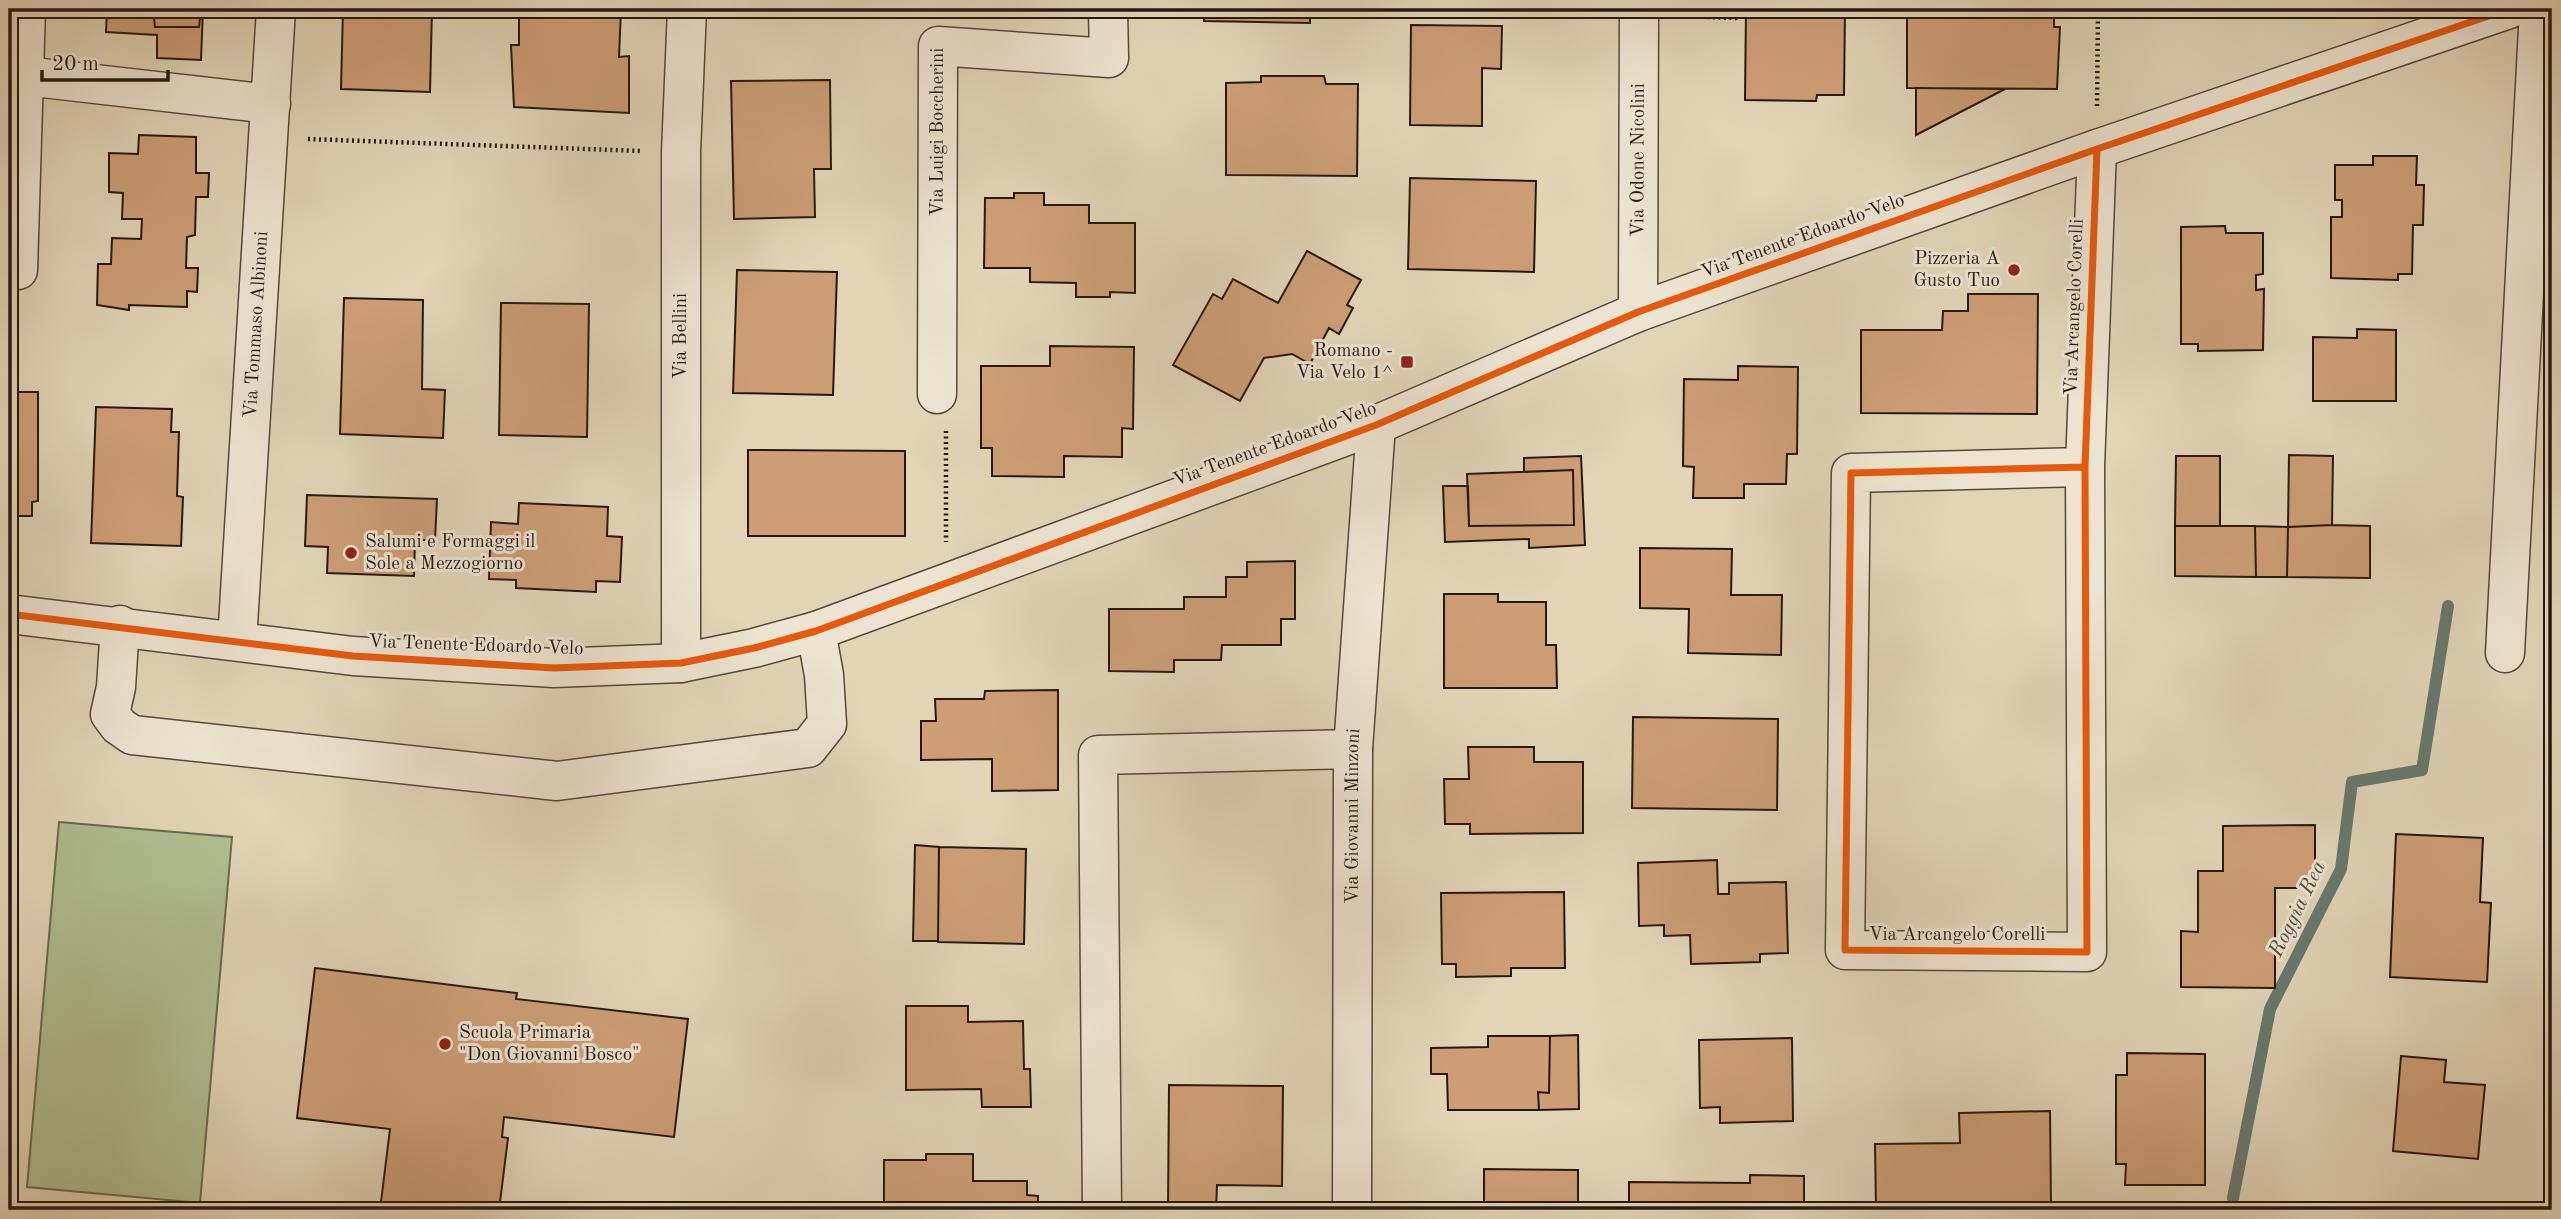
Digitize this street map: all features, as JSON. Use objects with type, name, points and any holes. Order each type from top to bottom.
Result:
[{"type":"street","points":[[9,270],[18,270],[26,9]]},
{"type":"street","name":"Via Tommaso Albinoni","points":[[237,641],[276,9]]},
{"type":"street","name":"Via Bellini","points":[[681,663],[681,152],[687,9]]},
{"type":"street","name":"Via Luigi Boccherini","points":[[937,394],[938,46],[1109,58],[1108,9]]},
{"type":"street","name":"Via Tenente Edoardo Velo","points":[[9,614],[120,625],[353,656],[554,668],[681,663],[754,648],[816,631],[1376,425],[1638,312],[2097,149],[2509,9]]},
{"type":"street","points":[[2505,653],[2539,9]]},
{"type":"street","name":"Via Odone Nicolini","points":[[1638,312],[1654,12]]},
{"type":"street","points":[[25,76],[270,120]]},
{"type":"street","name":"Via Arcangelo Corelli","points":[[2085,467],[1851,473],[1845,950],[2087,951],[2085,467],[2097,149]]},
{"type":"street","name":"Via Giovanni Minzoni","points":[[1352,1210],[1353,749],[1376,425]]},
{"type":"street","points":[[120,625],[116,687],[110,714],[118,726],[132,735],[557,781],[808,748],[827,724],[824,675],[816,631]]},
{"type":"street","points":[[1102,1210],[1098,755],[1353,749]]},
{"type":"path","points":[[1654,12],[1736,18],[1736,9]]},
{"type":"path","points":[[2097,149],[2098,9]]},
{"type":"path","points":[[270,120],[681,152]]},
{"type":"path","points":[[937,394],[946,422],[946,583]]},
{"type":"green space","points":[[59,822],[232,837],[200,1203],[27,1187]]},
{"type":"building","points":[[107,9],[203,9],[201,60],[157,58],[157,35],[106,32]]},
{"type":"building","points":[[153,9],[201,9],[199,27],[155,27]]},
{"type":"building","points":[[343,9],[432,9],[430,92],[341,89]]},
{"type":"building","points":[[519,9],[621,9],[619,57],[629,56],[629,113],[514,107],[511,45],[519,45]]},
{"type":"building","points":[[1204,9],[1310,9],[1310,23],[1204,21]]},
{"type":"building","points":[[1746,9],[1845,9],[1844,95],[1817,95],[1816,101],[1745,100]]},
{"type":"building","points":[[2008,9],[2054,9],[2054,27],[2060,27],[2057,89],[1907,88],[1907,14],[2008,13]]},
{"type":"building","points":[[1411,25],[1502,26],[1501,69],[1482,68],[1482,126],[1410,125]]},
{"type":"building","points":[[1261,76],[1324,76],[1326,84],[1358,84],[1357,176],[1226,175],[1226,83],[1261,82]]},
{"type":"building","points":[[830,80],[831,169],[814,169],[815,217],[734,219],[731,81]]},
{"type":"building","points":[[1916,88],[2005,89],[1916,135]]},
{"type":"building","points":[[139,135],[196,137],[196,173],[209,173],[208,197],[196,197],[195,235],[187,237],[186,268],[198,268],[197,292],[187,291],[187,307],[129,305],[129,310],[97,305],[98,264],[111,264],[112,238],[141,239],[142,219],[122,219],[123,193],[109,192],[109,153],[138,154]]},
{"type":"building","points":[[2373,156],[2417,156],[2416,185],[2424,185],[2423,225],[2413,225],[2412,274],[2398,274],[2398,280],[2331,278],[2331,217],[2342,217],[2342,200],[2335,200],[2335,165],[2373,165]]},
{"type":"building","points":[[1410,178],[1536,181],[1534,272],[1408,269]]},
{"type":"building","points":[[1014,193],[1044,193],[1044,205],[1089,205],[1089,223],[1135,223],[1135,293],[1110,292],[1110,297],[1076,297],[1076,283],[1030,282],[1030,268],[984,268],[985,198],[1014,198]]},
{"type":"building","points":[[2225,226],[2226,233],[2263,233],[2263,274],[2256,275],[2256,290],[2264,289],[2263,350],[2198,351],[2198,344],[2181,344],[2181,227]]},
{"type":"building","points":[[1307,251],[1361,280],[1347,305],[1353,308],[1339,334],[1329,328],[1310,364],[1292,354],[1264,358],[1240,401],[1173,365],[1213,294],[1222,299],[1233,279],[1278,303]]},
{"type":"building","points":[[737,270],[837,272],[833,395],[733,393]]},
{"type":"building","points":[[1968,294],[2038,294],[2037,414],[1861,413],[1861,330],[1942,330],[1943,311],[1968,311]]},
{"type":"building","points":[[344,298],[423,300],[422,389],[445,390],[443,438],[340,434]]},
{"type":"building","points":[[501,303],[589,304],[587,437],[499,435]]},
{"type":"building","points":[[2357,329],[2396,330],[2396,401],[2313,401],[2313,337],[2357,338]]},
{"type":"building","points":[[1050,346],[1134,347],[1133,429],[1122,428],[1122,457],[1064,456],[1064,477],[992,476],[992,448],[981,448],[981,366],[1050,366]]},
{"type":"building","points":[[1738,366],[1798,367],[1797,454],[1787,454],[1786,484],[1744,484],[1744,498],[1693,498],[1694,467],[1683,466],[1684,379],[1738,380]]},
{"type":"building","points":[[9,392],[38,392],[38,501],[32,502],[32,516],[9,516]]},
{"type":"building","points":[[96,407],[172,409],[171,432],[179,432],[177,496],[183,497],[181,546],[91,543]]},
{"type":"building","points":[[748,450],[905,451],[905,536],[748,536]]},
{"type":"building","points":[[2289,455],[2333,456],[2332,525],[2288,527]]},
{"type":"building","points":[[1581,456],[1585,545],[1529,548],[1529,539],[1445,542],[1443,486],[1468,486],[1469,526],[1574,525],[1573,470],[1524,472],[1524,458]]},
{"type":"building","points":[[2176,456],[2220,456],[2220,526],[2175,526]]},
{"type":"building","points":[[1573,470],[1574,525],[1469,526],[1467,474]]},
{"type":"building","points":[[307,495],[437,499],[435,540],[415,540],[414,576],[327,573],[328,547],[305,546]]},
{"type":"building","points":[[519,503],[608,507],[607,536],[622,537],[620,582],[596,581],[596,592],[516,588],[516,580],[489,579],[491,522],[518,524]]},
{"type":"building","points":[[2175,526],[2255,526],[2256,577],[2175,576]]},
{"type":"building","points":[[2255,526],[2288,527],[2287,577],[2256,577]]},
{"type":"building","points":[[2370,526],[2370,578],[2287,577],[2288,527]]},
{"type":"building","points":[[1640,548],[1732,549],[1731,595],[1782,595],[1781,655],[1688,653],[1689,609],[1640,608]]},
{"type":"building","points":[[1295,561],[1295,619],[1281,619],[1281,645],[1222,645],[1221,660],[1174,660],[1174,672],[1109,671],[1109,609],[1184,609],[1184,597],[1226,597],[1226,577],[1247,577],[1247,562]]},
{"type":"building","points":[[1444,594],[1498,594],[1498,602],[1546,602],[1546,645],[1556,645],[1557,688],[1444,688]]},
{"type":"building","points":[[1058,690],[1058,790],[992,791],[992,759],[921,760],[921,721],[936,721],[935,699],[984,699],[985,691]]},
{"type":"building","points":[[1633,717],[1778,719],[1777,810],[1632,808]]},
{"type":"building","points":[[1468,747],[1534,747],[1534,762],[1583,762],[1583,833],[1470,834],[1470,824],[1445,824],[1444,779],[1469,779]]},
{"type":"building","points":[[2315,825],[2315,888],[2275,888],[2275,988],[2181,987],[2181,931],[2198,932],[2198,871],[2223,871],[2223,826]]},
{"type":"building","points":[[2396,834],[2483,838],[2480,902],[2491,903],[2487,982],[2390,977]]},
{"type":"building","points":[[915,845],[939,847],[938,941],[913,941]]},
{"type":"building","points":[[939,847],[1026,849],[1024,944],[938,942]]},
{"type":"building","points":[[1717,860],[1718,894],[1729,894],[1729,883],[1786,882],[1788,953],[1760,954],[1760,962],[1691,964],[1690,935],[1664,936],[1664,925],[1639,926],[1638,863]]},
{"type":"building","points":[[1564,892],[1565,968],[1511,968],[1511,976],[1456,977],[1456,964],[1442,964],[1441,893]]},
{"type":"building","points":[[9,893],[16,894],[9,1079]]},
{"type":"building","points":[[315,968],[517,993],[516,999],[688,1019],[674,1137],[504,1117],[502,1137],[508,1138],[499,1210],[380,1210],[390,1129],[297,1118]]},
{"type":"building","points":[[906,1006],[968,1006],[968,1022],[1023,1021],[1024,1069],[1030,1069],[1031,1107],[982,1107],[981,1089],[906,1090]]},
{"type":"building","points":[[1578,1035],[1579,1109],[1539,1110],[1538,1092],[1549,1093],[1550,1036]]},
{"type":"building","points":[[1488,1036],[1550,1036],[1549,1093],[1538,1092],[1539,1110],[1448,1110],[1447,1074],[1431,1074],[1431,1048],[1488,1047]]},
{"type":"building","points":[[1792,1038],[1793,1121],[1720,1123],[1720,1107],[1700,1108],[1699,1040]]},
{"type":"building","points":[[2127,1053],[2205,1054],[2205,1185],[2125,1185],[2126,1164],[2116,1164],[2116,1075],[2127,1075]]},
{"type":"building","points":[[2401,1056],[2446,1060],[2444,1082],[2485,1085],[2478,1159],[2393,1151]]},
{"type":"building","points":[[1169,1085],[1283,1086],[1282,1186],[1217,1185],[1216,1210],[1168,1210]]},
{"type":"building","points":[[2050,1111],[2051,1205],[1971,1206],[1971,1210],[1876,1210],[1875,1144],[1960,1143],[1959,1113]]},
{"type":"building","points":[[926,1154],[973,1154],[973,1181],[1027,1181],[1027,1195],[1038,1196],[1038,1210],[884,1210],[884,1160],[926,1160]]},
{"type":"building","points":[[1484,1169],[1578,1170],[1578,1210],[1484,1210]]},
{"type":"building","points":[[1750,1175],[1804,1176],[1804,1210],[1629,1210],[1629,1182],[1750,1183]]},
{"type":"waterway","name":"Roggia Rea","points":[[2233,1198],[2270,1009],[2341,869],[2352,782],[2422,770],[2448,606]]},
{"type":"cycle path","points":[[9,614],[353,656],[554,668],[681,663],[754,648],[816,631],[1376,425],[1638,312],[2097,149],[2509,9]]},
{"type":"cycle path","points":[[2085,467],[1851,473],[1845,950],[2087,952],[2085,467],[2097,149]]},
{"type":"place","name":"Pizzeria A Gusto Tuo","points":[[2014,270]]},
{"type":"place","name":"Romano - Via Velo 1^","points":[[1407,362]]},
{"type":"place","name":"Salumi e Formaggi il Sole a Mezzogiorno","points":[[351,553]]},
{"type":"place","name":"Scuola Primaria \"Don Giovanni Bosco\"","points":[[445,1044]]}]
